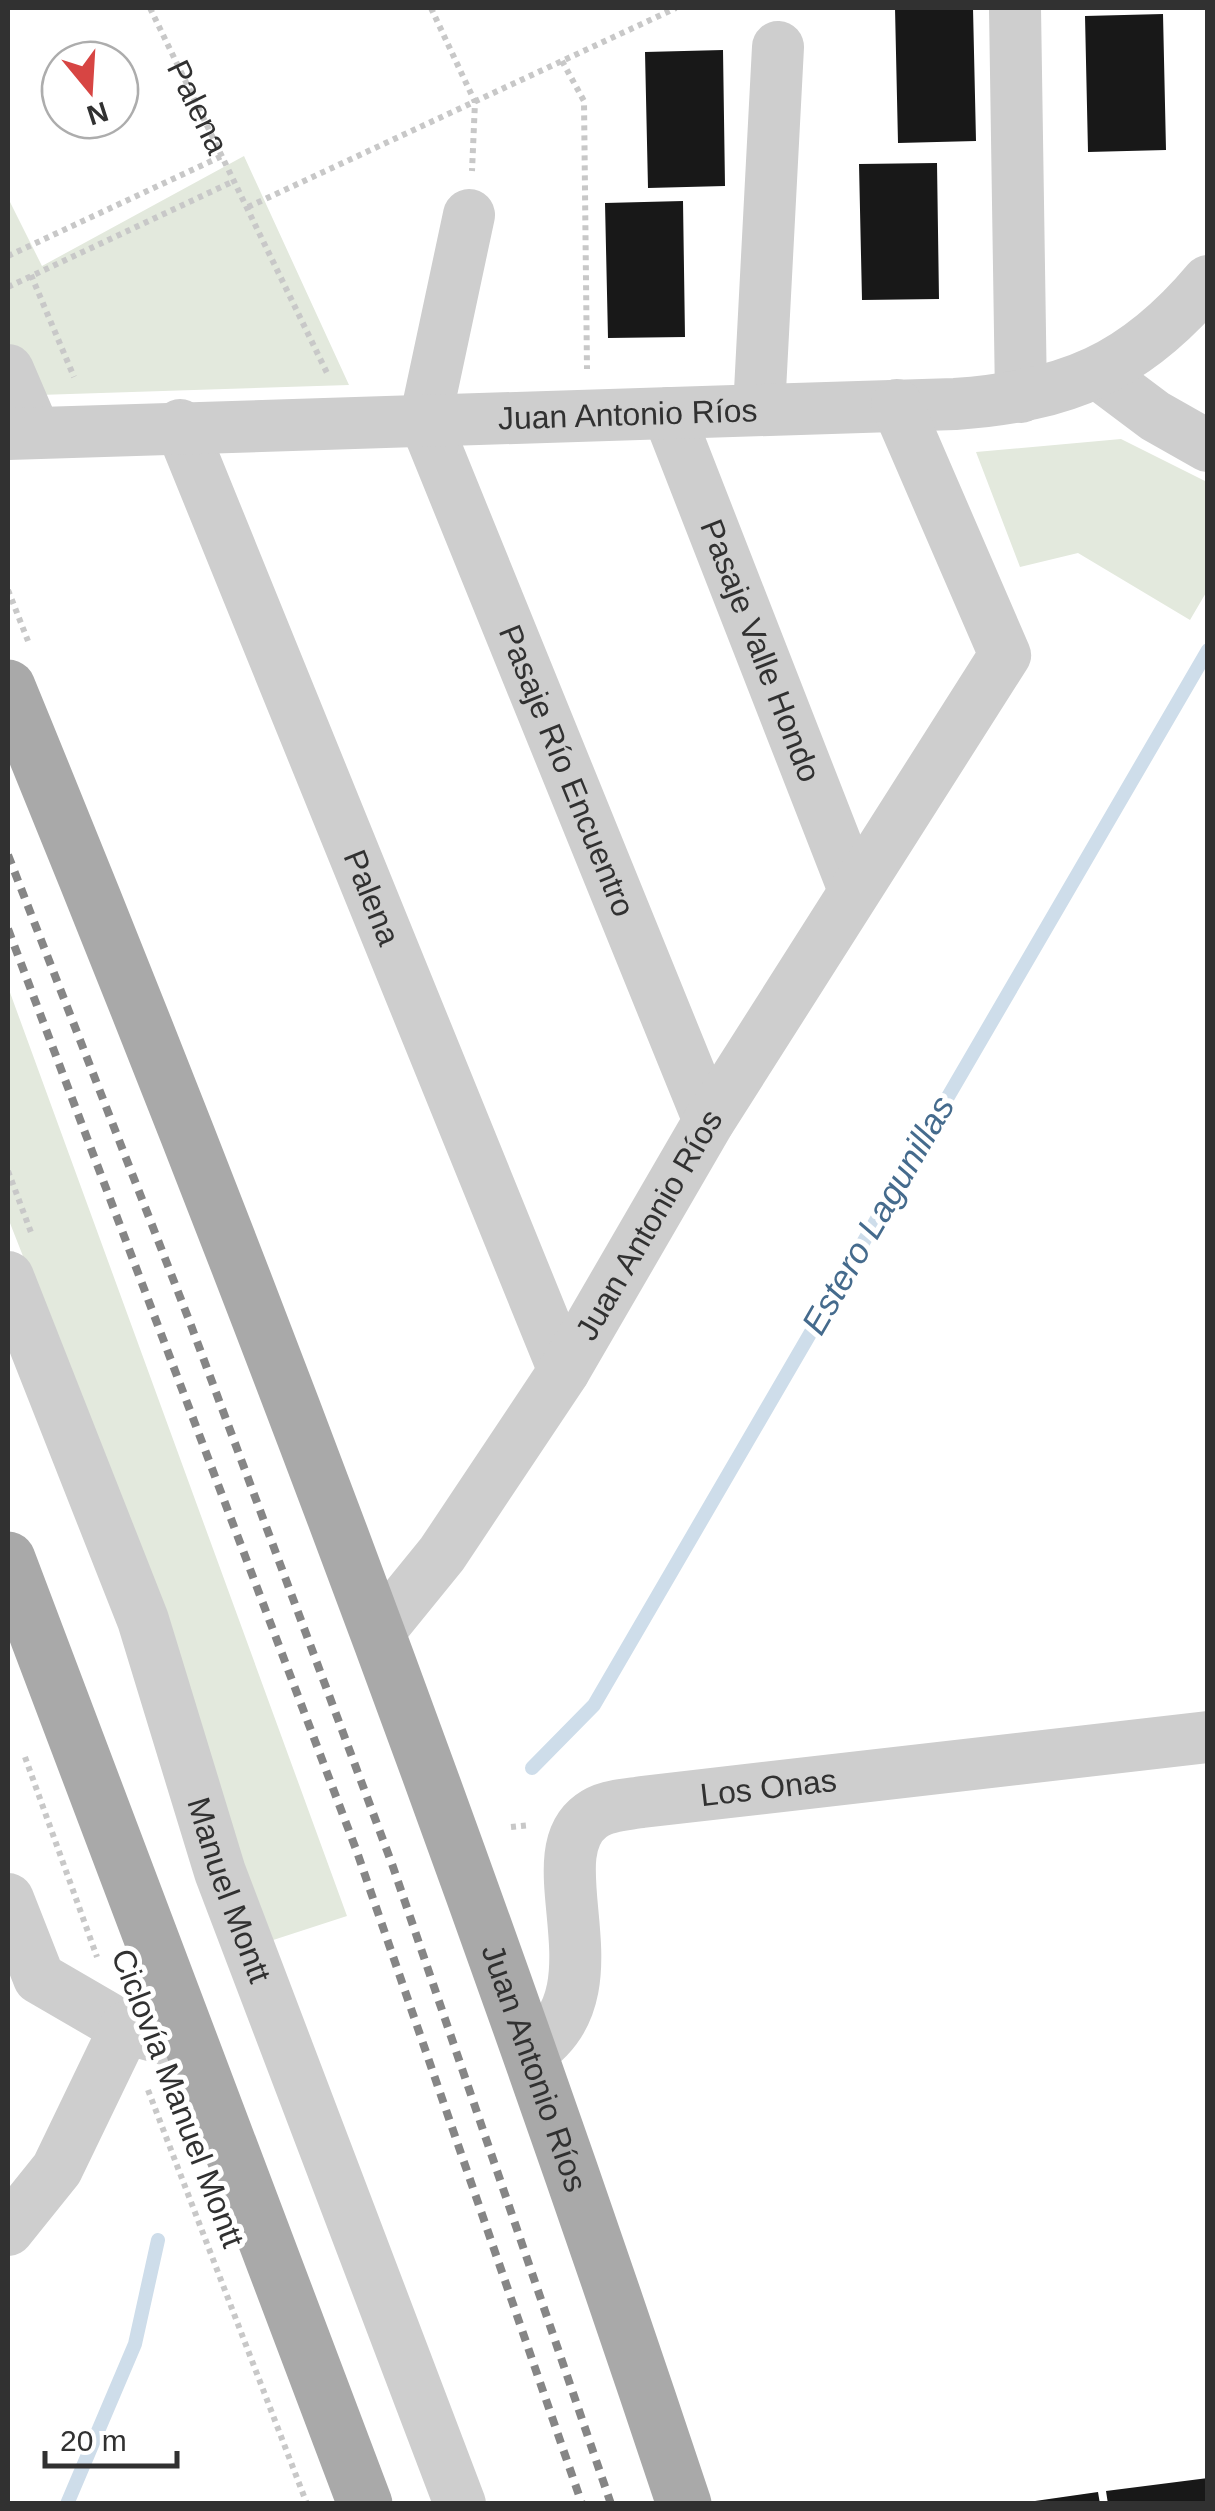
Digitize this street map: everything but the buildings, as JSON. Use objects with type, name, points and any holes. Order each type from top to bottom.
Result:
[{"type":"main road","name":"Juan Antonio Ríos","points":[[8,687],[160,1063],[377,1634],[529,2053],[684,2504]]},
{"type":"main road","points":[[8,1559],[365,2504]]},
{"type":"street","points":[[1015,8],[1022,397]]},
{"type":"street","points":[[760,410],[778,48]]},
{"type":"street","points":[[424,421],[469,215]]},
{"type":"street","name":"Juan Antonio Ríos","points":[[21,433],[760,410],[1022,397],[1099,374],[1158,332],[1208,280]]},
{"type":"street","points":[[8,370],[21,433]]},
{"type":"street","points":[[1099,374],[1155,416],[1208,446]]},
{"type":"street","name":"Juan Antonio Ríos","points":[[377,1634],[442,1554],[564,1371],[709,1121],[1005,655],[897,405]]},
{"type":"street","name":"Pasaje Valle Hondo","points":[[668,413],[854,890]]},
{"type":"street","name":"Pasaje Río Encuentro","points":[[424,421],[709,1121]]},
{"type":"street","name":"Palena","points":[[180,426],[564,1371]]},
{"type":"street","name":"Manuel Montt","points":[[8,1276],[143,1620],[215,1859],[460,2504]]},
{"type":"street","name":"Manuel Montt","points":[[8,1346],[125,1648],[186,1841],[435,2504]]},
{"type":"street","name":"Los Onas","points":[[529,2053],[553,2037],[569,2007],[576,1949],[572,1844],[576,1832],[594,1813],[642,1802],[1208,1737]]},
{"type":"street","points":[[8,1899],[39,1978],[125,2028],[193,2047]]},
{"type":"street","points":[[8,2230],[57,2169],[125,2028]]},
{"type":"path","name":"Palena","points":[[150,8],[352,422]]},
{"type":"path","points":[[431,8],[476,102],[469,215]]},
{"type":"path","points":[[248,208],[676,8]]},
{"type":"path","points":[[562,61],[584,101],[588,416]]},
{"type":"path","points":[[8,256],[222,156]]},
{"type":"path","points":[[8,286],[234,181]]},
{"type":"path","points":[[31,276],[74,377]]},
{"type":"path","name":"Ciclovía Manuel Montt","points":[[21,1746],[306,2504]]},
{"type":"shaded area","points":[[244,156],[349,385],[8,396],[8,198],[42,266]]},
{"type":"shaded area","points":[[1121,439],[1207,482],[1207,591],[1190,620],[1078,553],[1020,567],[976,452]]},
{"type":"shaded area","points":[[8,987],[347,1916],[264,1943],[41,1302],[8,1218]]},
{"type":"waterway","name":"Estero Lagunillas","points":[[532,1768],[594,1705],[1208,650]]},
{"type":"waterway","name":"Estero Lagunillas","points":[[67,2504],[135,2344],[158,2240]]},
{"type":"railway","points":[[8,855],[189,1320],[392,1864],[611,2504]]},
{"type":"railway","points":[[8,929],[357,1852],[582,2504]]}]
